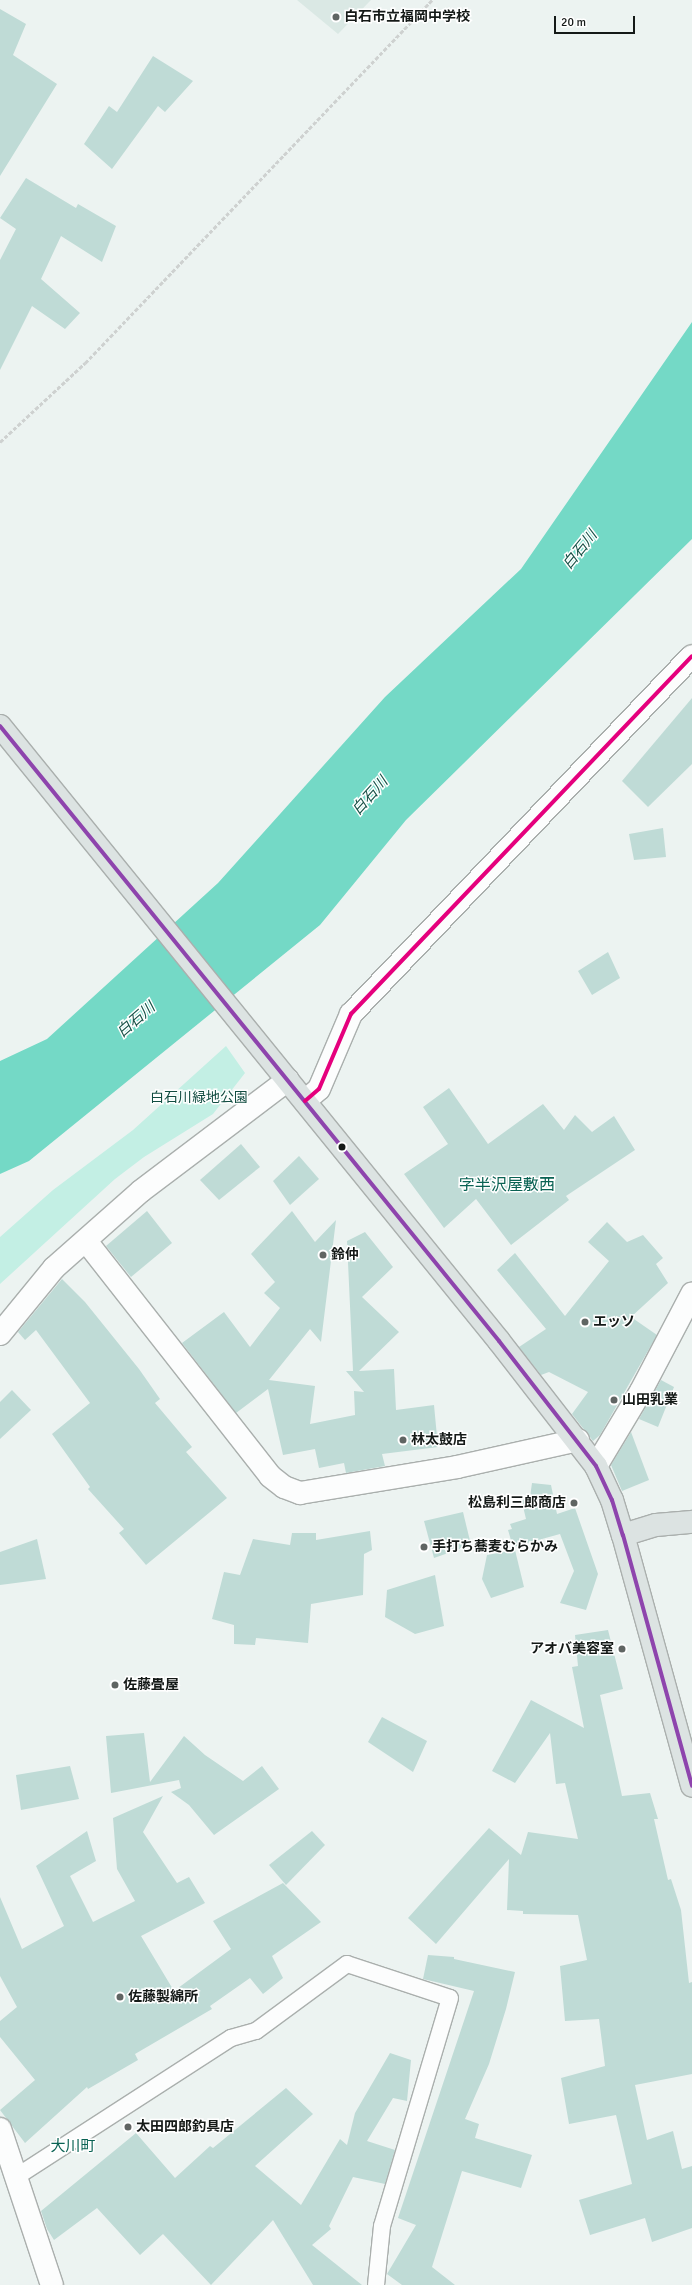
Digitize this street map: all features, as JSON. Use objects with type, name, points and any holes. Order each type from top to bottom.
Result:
[{"type":"main road","points":[[0,726],[305,1100],[578,1440],[596,1466],[612,1500],[623,1535],[692,1786]]},
{"type":"main road","points":[[623,1535],[656,1525],[692,1522]]},
{"type":"street","points":[[305,1100],[319,1088],[351,1014],[692,656]]},
{"type":"street","points":[[0,1334],[54,1268],[141,1191],[288,1080]]},
{"type":"street","points":[[86,1241],[270,1476],[284,1487],[300,1493],[457,1467],[578,1440]]},
{"type":"street","points":[[596,1466],[641,1391],[692,1294]]},
{"type":"street","points":[[0,2129],[52,2285]]},
{"type":"lane","points":[[16,2178],[231,2038],[256,2031],[347,1964],[450,1998],[382,2226],[376,2285]]},
{"type":"path","points":[[0,442],[85,363],[432,0]]},
{"type":"shaded area","name":"白石市立福岡中学校","points":[[297,0],[371,0],[338,34]]},
{"type":"green space","name":"白石川緑地公園","points":[[226,1046],[245,1073],[213,1114],[144,1157],[115,1179],[0,1284],[0,1237],[53,1190],[133,1130]]},
{"type":"water","name":"白石川","points":[[692,322],[692,539],[406,820],[320,925],[29,1161],[0,1174],[0,1061],[47,1039],[218,883],[385,697],[521,569]]},
{"type":"building","points":[[0,9],[26,24],[13,55],[57,84],[0,176]]},
{"type":"building","points":[[153,56],[193,81],[165,112],[158,106],[112,169],[84,144],[109,106],[117,112]]},
{"type":"building","points":[[26,178],[76,208],[78,204],[116,226],[102,262],[61,236],[41,279],[80,313],[65,329],[32,306],[0,370],[0,260],[16,229],[0,218]]},
{"type":"building","points":[[692,698],[692,764],[648,807],[622,781]]},
{"type":"building","points":[[663,828],[666,857],[634,860],[629,834]]},
{"type":"building","points":[[608,952],[620,978],[592,995],[578,971]]},
{"type":"building","points":[[449,1088],[488,1144],[543,1104],[564,1130],[575,1115],[592,1132],[614,1116],[635,1150],[566,1196],[569,1200],[511,1245],[476,1199],[444,1228],[404,1174],[448,1144],[423,1107]]},
{"type":"building","points":[[241,1144],[260,1167],[219,1200],[200,1180]]},
{"type":"building","points":[[299,1156],[319,1179],[290,1205],[273,1181]]},
{"type":"building","points":[[147,1211],[172,1243],[131,1277],[106,1246]]},
{"type":"building","points":[[292,1211],[315,1242],[336,1220],[321,1342],[310,1329],[269,1380],[315,1386],[310,1424],[355,1415],[354,1391],[364,1392],[346,1371],[353,1371],[347,1241],[365,1232],[393,1267],[362,1297],[399,1332],[359,1371],[394,1369],[396,1410],[434,1405],[438,1447],[382,1454],[385,1466],[346,1473],[344,1463],[319,1468],[315,1449],[283,1455],[268,1389],[236,1413],[182,1343],[224,1312],[250,1347],[280,1308],[264,1293],[275,1282],[251,1254]]},
{"type":"building","points":[[607,1222],[627,1242],[643,1235],[663,1258],[656,1264],[668,1283],[631,1317],[657,1335],[600,1435],[593,1441],[572,1414],[588,1392],[549,1372],[541,1375],[519,1347],[546,1329],[497,1270],[515,1253],[565,1316],[609,1261],[588,1242]]},
{"type":"building","points":[[62,1279],[85,1302],[139,1369],[160,1399],[155,1403],[192,1447],[186,1452],[227,1498],[146,1565],[119,1533],[124,1529],[88,1489],[90,1487],[52,1434],[90,1403],[36,1330],[25,1340],[18,1332]]},
{"type":"building","points":[[661,1380],[674,1387],[658,1427],[639,1419]]},
{"type":"building","points":[[12,1390],[31,1410],[0,1439],[0,1402]]},
{"type":"building","points":[[631,1432],[649,1480],[622,1491],[611,1465]]},
{"type":"building","points":[[532,1483],[551,1485],[557,1514],[575,1508],[598,1574],[586,1610],[560,1603],[574,1571],[560,1534],[513,1547],[508,1530],[512,1529],[510,1524],[526,1519],[521,1498],[530,1497]]},
{"type":"building","points":[[463,1512],[471,1545],[434,1558],[424,1521]]},
{"type":"building","points":[[370,1531],[372,1550],[364,1554],[363,1595],[311,1604],[308,1643],[256,1638],[255,1645],[234,1644],[234,1625],[212,1619],[224,1572],[240,1575],[253,1539],[290,1545],[292,1533],[316,1533],[316,1540]]},
{"type":"building","points":[[37,1539],[46,1579],[0,1585],[0,1552]]},
{"type":"building","points":[[515,1550],[524,1587],[491,1598],[482,1579],[487,1555]]},
{"type":"building","points":[[435,1575],[444,1626],[415,1634],[385,1617],[387,1590]]},
{"type":"building","points":[[608,1630],[623,1689],[600,1695],[622,1796],[650,1793],[658,1819],[654,1819],[668,1880],[671,1879],[681,1910],[689,1983],[692,1982],[692,2074],[635,2085],[647,2140],[673,2131],[682,2169],[692,2166],[692,2228],[652,2242],[645,2218],[590,2235],[579,2200],[632,2184],[616,2115],[569,2124],[561,2078],[605,2066],[599,2019],[565,2021],[560,1966],[587,1960],[578,1915],[523,1914],[523,1911],[507,1910],[509,1859],[436,1944],[408,1918],[489,1828],[521,1855],[528,1832],[578,1839],[565,1783],[556,1784],[550,1733],[515,1783],[492,1771],[531,1700],[584,1728],[572,1667],[578,1666],[575,1635]]},
{"type":"building","points":[[382,1717],[427,1741],[413,1772],[368,1742]]},
{"type":"building","points":[[144,1733],[150,1782],[184,1736],[205,1755],[243,1781],[262,1766],[279,1789],[214,1835],[189,1805],[171,1792],[181,1788],[179,1780],[111,1793],[106,1736]]},
{"type":"building","points":[[70,1766],[79,1799],[21,1810],[16,1775]]},
{"type":"building","points":[[163,1796],[143,1832],[177,1883],[189,1877],[205,1903],[141,1936],[174,1991],[231,1949],[213,1921],[283,1883],[321,1922],[272,1956],[283,1978],[263,1994],[250,1978],[210,2006],[212,2009],[135,2054],[138,2060],[88,2089],[87,2087],[25,2143],[0,2110],[35,2080],[0,2037],[0,2021],[17,2007],[0,1976],[0,1897],[22,1949],[64,1926],[36,1866],[87,1831],[96,1861],[70,1876],[93,1922],[135,1901],[117,1869],[113,1818]]},
{"type":"building","points":[[312,1831],[325,1845],[286,1885],[269,1865]]},
{"type":"building","points":[[428,1955],[454,1957],[454,1959],[515,1972],[506,2009],[489,2064],[465,2119],[479,2124],[475,2138],[532,2155],[521,2188],[462,2171],[432,2267],[455,2285],[402,2285],[387,2274],[416,2225],[398,2218],[474,1991],[423,1979]]},
{"type":"building","points":[[390,2053],[411,2060],[407,2101],[393,2098],[367,2141],[395,2150],[385,2184],[353,2177],[329,2226],[331,2229],[312,2245],[362,2285],[313,2285],[273,2220],[211,2285],[163,2234],[140,2255],[97,2208],[54,2240],[47,2229],[41,2211],[136,2133],[175,2178],[210,2146],[213,2148],[286,2088],[313,2114],[255,2166],[301,2205],[340,2139],[347,2145],[355,2113]]},
{"type":"transit line","points":[[305,1101],[319,1089],[351,1014],[692,656]]},
{"type":"transit line","points":[[0,726],[499,1341],[596,1466],[612,1500],[623,1535],[692,1786]]},
{"type":"place","name":"白石市立福岡中学校","points":[[336,17]]},
{"type":"place","name":"鈴仲","points":[[323,1255]]},
{"type":"place","name":"エッソ","points":[[585,1322]]},
{"type":"place","name":"山田乳業","points":[[614,1400]]},
{"type":"place","name":"林太鼓店","points":[[403,1440]]},
{"type":"place","name":"松島利三郎商店","points":[[574,1503]]},
{"type":"place","name":"手打ち蕎麦むらかみ","points":[[424,1547]]},
{"type":"place","name":"アオバ美容室","points":[[622,1649]]},
{"type":"place","name":"佐藤畳屋","points":[[115,1685]]},
{"type":"place","name":"佐藤製綿所","points":[[120,1997]]},
{"type":"place","name":"太田四郎釣具店","points":[[128,2127]]},
{"type":"district","name":"字半沢屋敷西","points":[[507,1185]]},
{"type":"district","name":"大川町","points":[[73,2147]]}]
